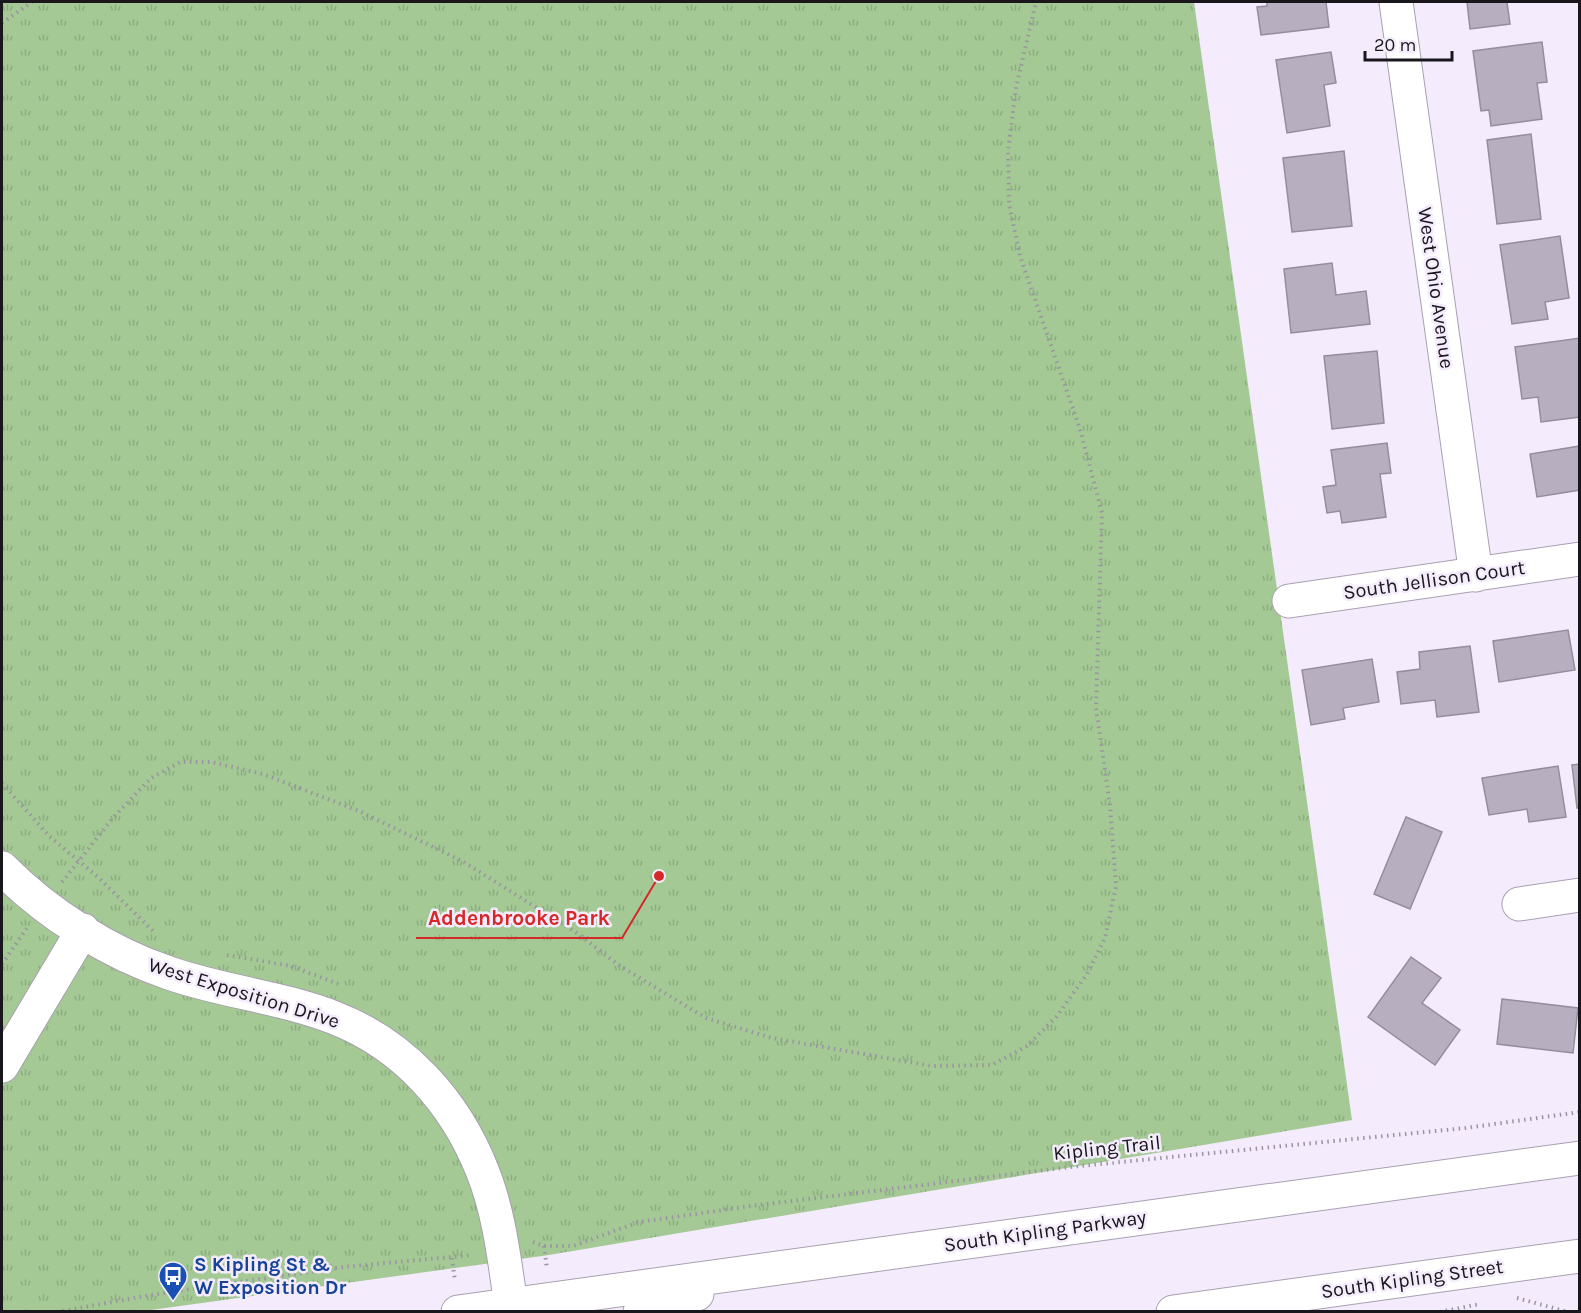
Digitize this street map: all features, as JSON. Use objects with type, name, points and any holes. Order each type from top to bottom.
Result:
[{"type":"street","name":"West Ohio Avenue","points":[[1396,2],[1476,575]]},
{"type":"street","name":"South Jellison Court","points":[[1289,601],[1580,560]]},
{"type":"street","name":"West Exposition Drive","points":[[2,868],[45,904],[82,930],[135,960],[170,974],[336,1019],[376,1038],[401,1056],[428,1082],[446,1106],[472,1147],[483,1171],[498,1224],[510,1309]]},
{"type":"street","points":[[1519,904],[1580,896]]},
{"type":"street","points":[[2,1066],[82,930]]},
{"type":"street","name":"South Kipling Parkway","points":[[510,1309],[802,1264],[1580,1158]]},
{"type":"street","name":"South Kipling Street","points":[[1173,1311],[1580,1256]]},
{"type":"street","points":[[640,1311],[802,1264]]},
{"type":"street","points":[[458,1311],[510,1309]]},
{"type":"path","points":[[2,23],[32,2]]},
{"type":"path","points":[[2,964],[45,904],[112,819],[152,778],[180,762],[212,762],[263,774],[359,811],[462,861],[574,931],[620,966],[706,1018],[772,1038],[932,1066],[992,1065],[1027,1046],[1057,1016],[1087,974],[1104,938],[1116,886],[1110,805],[1096,708],[1102,513],[1080,429],[1020,256],[1009,204],[1008,151],[1016,88],[1036,2]]},
{"type":"path","name":"Kipling Trail","points":[[544,1246],[573,1246],[639,1222],[1070,1167],[1466,1128],[1580,1112]]},
{"type":"path","points":[[57,1311],[151,1294],[343,1267],[452,1258]]},
{"type":"path","points":[[1508,1299],[1523,1298],[1568,1311]]},
{"type":"path","points":[[1440,1311],[1482,1303]]},
{"type":"green space","points":[[2,2],[1194,2],[1352,1120],[549,1255],[144,1311],[2,1312]]},
{"type":"building","points":[[1267,2],[1326,2],[1329,27],[1261,35],[1257,7],[1267,6]]},
{"type":"building","points":[[1467,2],[1507,2],[1510,24],[1470,29]]},
{"type":"building","points":[[1542,42],[1547,82],[1537,83],[1542,119],[1491,126],[1489,110],[1481,111],[1473,51]]},
{"type":"building","points":[[1331,52],[1336,83],[1324,85],[1330,126],[1287,133],[1276,60]]},
{"type":"building","points":[[1531,134],[1541,219],[1497,224],[1487,140]]},
{"type":"building","points":[[1344,151],[1352,226],[1292,232],[1283,158]]},
{"type":"building","points":[[1560,236],[1569,298],[1545,302],[1548,319],[1512,324],[1500,245]]},
{"type":"building","points":[[1332,263],[1336,295],[1366,291],[1370,324],[1291,333],[1284,269]]},
{"type":"building","points":[[1580,338],[1580,417],[1541,422],[1538,397],[1522,399],[1515,347]]},
{"type":"building","points":[[1377,351],[1384,423],[1332,429],[1324,356]]},
{"type":"building","points":[[1387,443],[1391,473],[1380,474],[1386,517],[1342,523],[1340,511],[1327,513],[1323,487],[1336,485],[1331,450]]},
{"type":"building","points":[[1580,446],[1580,490],[1537,497],[1530,454]]},
{"type":"building","points":[[1568,630],[1575,670],[1499,682],[1493,641]]},
{"type":"building","points":[[1470,646],[1479,712],[1437,717],[1435,700],[1401,704],[1397,672],[1420,669],[1419,652]]},
{"type":"building","points":[[1372,659],[1379,702],[1343,708],[1345,719],[1311,725],[1302,670]]},
{"type":"building","points":[[1580,764],[1580,808],[1577,808],[1572,765]]},
{"type":"building","points":[[1558,766],[1566,817],[1529,822],[1527,809],[1489,815],[1482,778]]},
{"type":"building","points":[[1406,817],[1442,832],[1410,909],[1374,894]]},
{"type":"building","points":[[1411,957],[1441,978],[1422,1003],[1460,1030],[1435,1065],[1368,1017]]},
{"type":"building","points":[[1502,999],[1578,1008],[1573,1053],[1497,1044]]},
{"type":"place","name":"Addenbrooke Park","points":[[659,876]]},
{"type":"place","name":"S Kipling St & W Exposition Dr","points":[[173,1302]]}]
